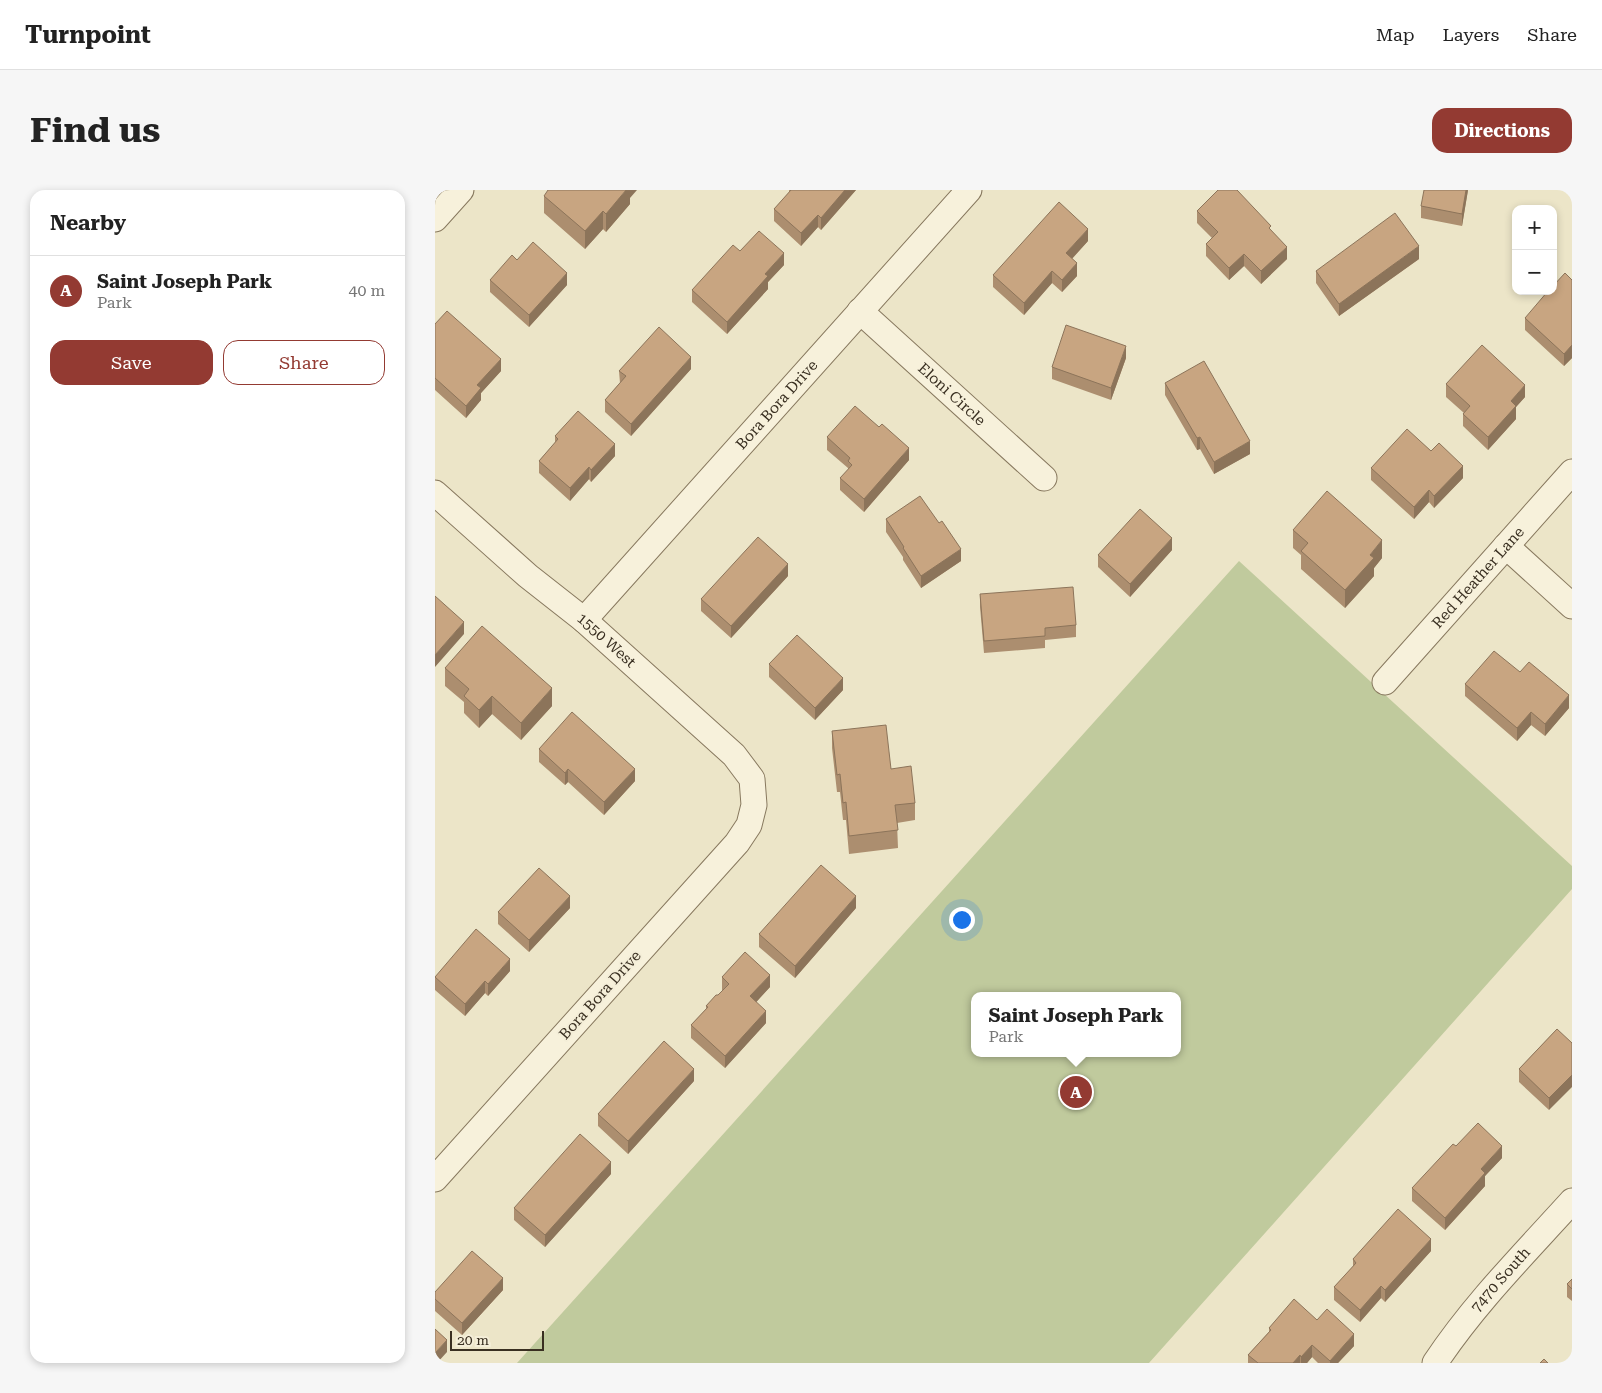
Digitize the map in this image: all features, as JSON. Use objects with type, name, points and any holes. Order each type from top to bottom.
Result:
[{"type":"street","points":[[435,219],[461,190]]},
{"type":"street","name":"Bora Bora Drive","points":[[584,620],[969,190]]},
{"type":"street","name":"Eloni Circle","points":[[860,311],[1044,478]]},
{"type":"street","name":"Red Heather Lane","points":[[1385,682],[1572,472]]},
{"type":"street","name":"1550 West","points":[[435,493],[528,576],[584,620],[734,755],[752,779],[754,805]]},
{"type":"street","points":[[1506,546],[1572,606]]},
{"type":"street","name":"Bora Bora Drive","points":[[435,1179],[737,843],[749,824],[754,805]]},
{"type":"street","name":"7470 South","points":[[1435,1363],[1447,1345],[1483,1301],[1572,1201]]},
{"type":"green space","points":[[1239,561],[1572,866],[1572,889],[1149,1363],[517,1363]]},
{"type":"building","points":[[548,190],[626,190],[606,214],[603,211],[585,231],[544,196]]},
{"type":"building","points":[[791,190],[845,190],[821,218],[818,215],[801,233],[774,209]]},
{"type":"building","points":[[1218,190],[1237,190],[1271,226],[1269,228],[1287,247],[1261,271],[1244,254],[1229,268],[1206,244],[1218,232],[1197,211]]},
{"type":"building","points":[[1424,190],[1466,190],[1462,214],[1421,206]]},
{"type":"building","points":[[1059,202],[1088,229],[1066,253],[1077,263],[1062,280],[1052,271],[1024,303],[993,275]]},
{"type":"building","points":[[1395,213],[1419,246],[1339,304],[1316,271]]},
{"type":"building","points":[[759,231],[784,253],[765,274],[768,276],[727,322],[692,290],[733,245],[740,251]]},
{"type":"building","points":[[533,242],[567,273],[529,315],[490,280],[512,255],[517,260]]},
{"type":"building","points":[[1565,273],[1572,280],[1572,345],[1564,354],[1525,318],[1545,295],[1557,295],[1557,282]]},
{"type":"building","points":[[447,311],[501,359],[477,385],[481,388],[466,406],[435,378],[435,324]]},
{"type":"building","points":[[1066,325],[1126,346],[1111,388],[1052,367]]},
{"type":"building","points":[[659,327],[691,357],[631,424],[605,400],[626,376],[619,371]]},
{"type":"building","points":[[1482,345],[1525,385],[1511,401],[1516,406],[1488,437],[1463,414],[1470,406],[1446,384]]},
{"type":"building","points":[[1204,361],[1250,441],[1214,462],[1200,437],[1197,438],[1165,383]]},
{"type":"building","points":[[855,406],[879,427],[882,424],[909,448],[864,499],[840,478],[852,465],[848,461],[850,458],[827,437]]},
{"type":"building","points":[[578,411],[615,444],[591,470],[589,467],[570,488],[539,461],[558,439],[555,436]]},
{"type":"building","points":[[1407,429],[1431,451],[1439,443],[1463,466],[1434,496],[1429,490],[1414,507],[1371,468]]},
{"type":"building","points":[[1327,491],[1382,540],[1370,555],[1374,558],[1345,590],[1301,551],[1308,543],[1293,530]]},
{"type":"building","points":[[920,496],[939,523],[942,521],[961,549],[921,576],[886,519]]},
{"type":"building","points":[[1140,509],[1172,538],[1130,584],[1098,555]]},
{"type":"building","points":[[758,537],[788,564],[731,626],[701,599]]},
{"type":"building","points":[[1073,587],[1076,625],[1045,628],[1045,636],[984,641],[980,594]]},
{"type":"building","points":[[435,596],[464,622],[435,655]]},
{"type":"building","points":[[482,626],[552,688],[521,723],[492,696],[479,710],[464,696],[469,689],[445,668]]},
{"type":"building","points":[[797,635],[843,678],[815,708],[769,664]]},
{"type":"building","points":[[1494,651],[1520,672],[1529,662],[1569,695],[1545,724],[1531,712],[1517,728],[1465,684]]},
{"type":"building","points":[[572,712],[635,769],[604,802],[568,769],[565,773],[539,749]]},
{"type":"building","points":[[886,725],[891,769],[911,766],[915,803],[895,805],[898,830],[849,836],[846,802],[843,803],[840,774],[837,775],[832,731]]},
{"type":"building","points":[[821,865],[856,896],[795,966],[759,934]]},
{"type":"building","points":[[539,868],[570,896],[529,940],[498,912]]},
{"type":"building","points":[[476,929],[510,959],[488,984],[485,981],[465,1004],[435,977]]},
{"type":"building","points":[[745,952],[770,975],[750,996],[766,1011],[725,1056],[691,1025],[708,1007],[706,1006],[716,995],[729,984],[722,977]]},
{"type":"building","points":[[1557,1029],[1572,1043],[1572,1075],[1549,1098],[1519,1069]]},
{"type":"building","points":[[664,1041],[694,1069],[628,1141],[598,1114]]},
{"type":"building","points":[[1478,1123],[1502,1146],[1481,1169],[1485,1173],[1445,1218],[1412,1188],[1453,1144],[1456,1146]]},
{"type":"building","points":[[580,1134],[611,1162],[545,1235],[514,1208]]},
{"type":"building","points":[[1398,1209],[1431,1239],[1385,1290],[1381,1286],[1360,1310],[1334,1287],[1356,1263],[1353,1259]]},
{"type":"building","points":[[472,1251],[503,1278],[462,1323],[435,1299],[435,1292]]},
{"type":"building","points":[[1572,1279],[1572,1289],[1567,1284]]},
{"type":"building","points":[[1294,1299],[1317,1320],[1327,1309],[1354,1334],[1330,1361],[1312,1345],[1293,1363],[1258,1363],[1248,1355],[1271,1330],[1269,1328]]},
{"type":"building","points":[[435,1329],[447,1340],[435,1353]]},
{"type":"building","points":[[1544,1359],[1548,1363],[1540,1363]]},
{"type":"place","name":"Saint Joseph Park","points":[[1076,1092]]}]
